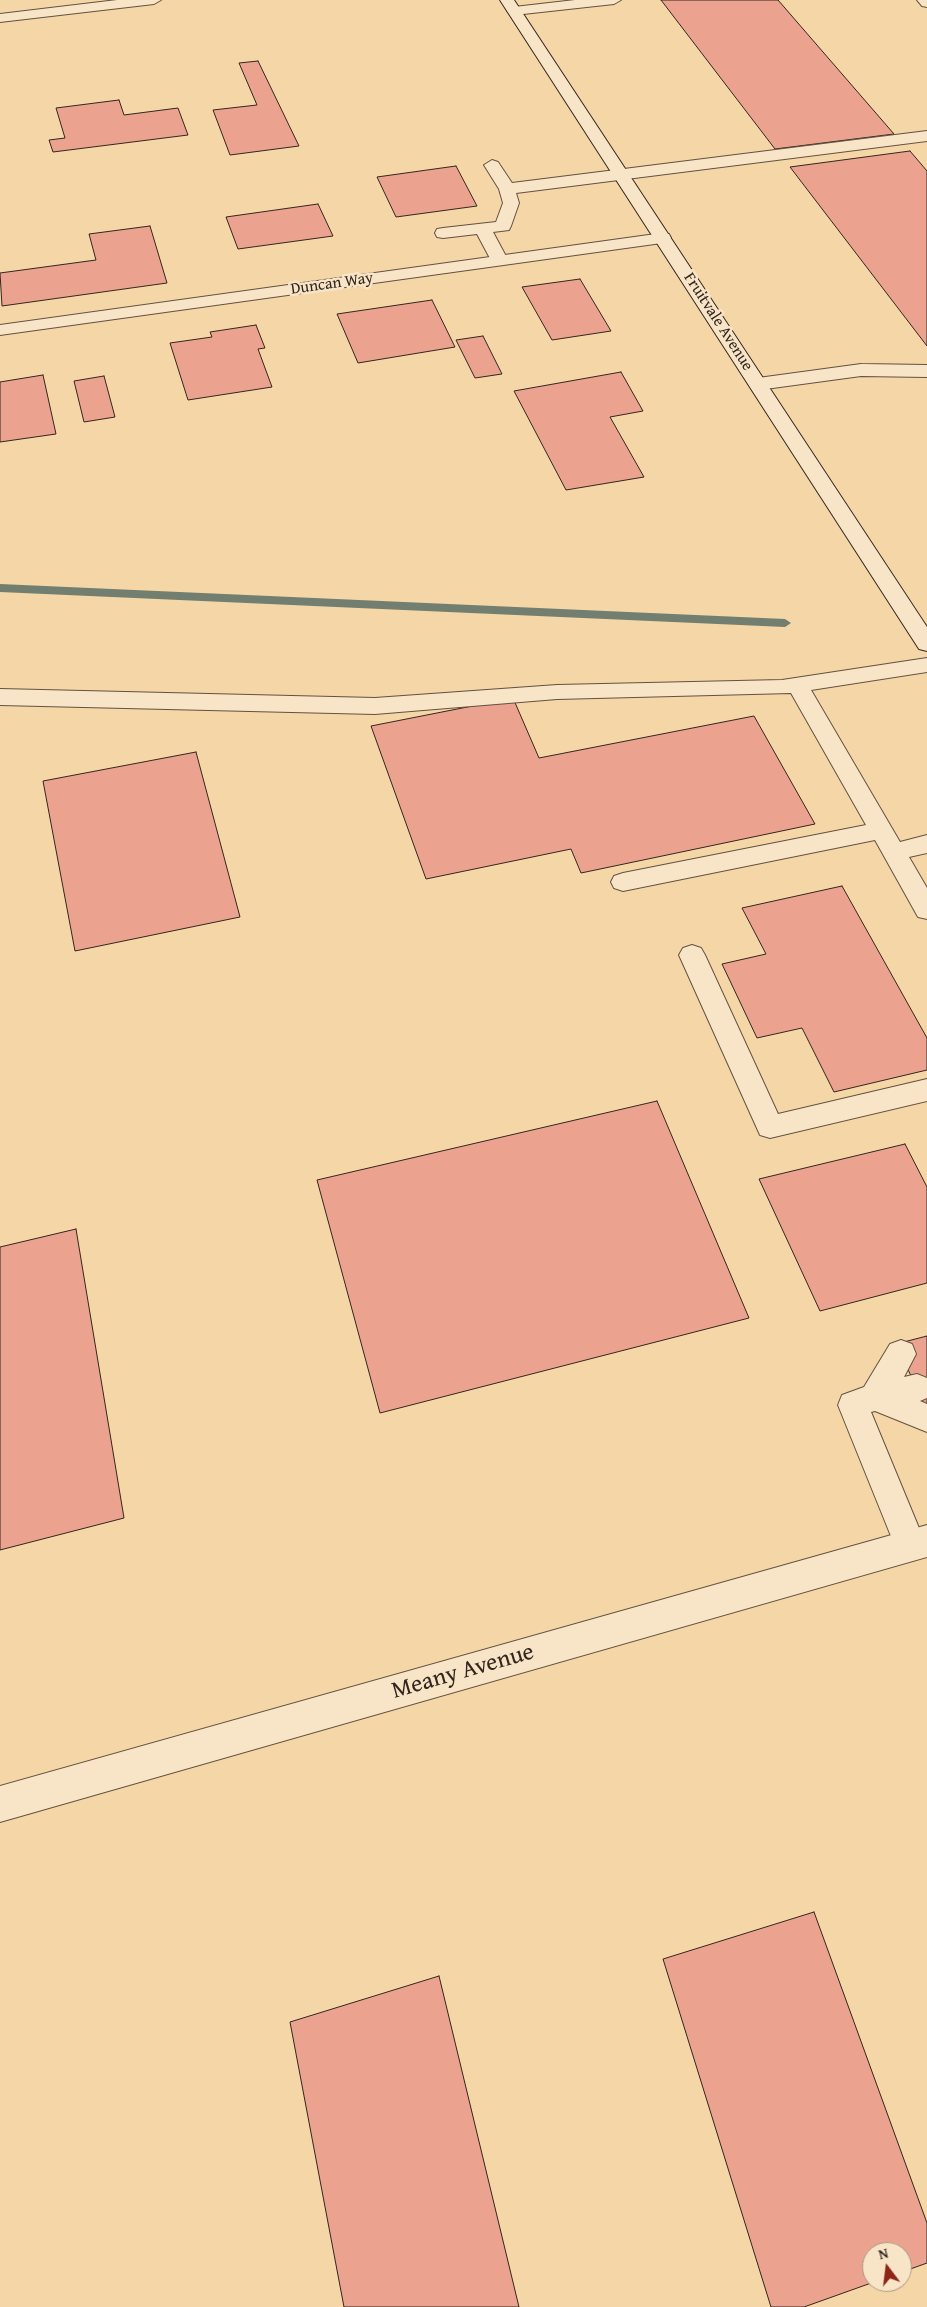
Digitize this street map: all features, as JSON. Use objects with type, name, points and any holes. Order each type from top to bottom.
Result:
[{"type":"street","points":[[0,18],[154,0]]},
{"type":"street","points":[[511,6],[614,0]]},
{"type":"street","points":[[924,0],[927,3]]},
{"type":"street","name":"Fruitvale Avenue","points":[[511,6],[623,175],[927,644]]},
{"type":"street","points":[[507,189],[927,136]]},
{"type":"street","points":[[443,233],[503,226],[511,204],[507,189],[492,165]]},
{"type":"street","points":[[482,228],[499,260]]},
{"type":"street","name":"Duncan Way","points":[[0,330],[663,238]]},
{"type":"street","points":[[758,384],[852,371],[927,371]]},
{"type":"street","points":[[0,697],[375,706],[557,692],[798,686],[927,665]]},
{"type":"street","points":[[798,686],[927,910]]},
{"type":"street","points":[[623,882],[882,830]]},
{"type":"street","points":[[894,852],[927,844]]},
{"type":"street","points":[[692,955],[770,1126],[927,1090]]},
{"type":"street","points":[[875,1398],[900,1354]]},
{"type":"street","points":[[917,1388],[852,1405],[919,1543]]},
{"type":"street","points":[[875,1398],[927,1418]]},
{"type":"street","name":"Meany Avenue","points":[[0,1804],[919,1543]]},
{"type":"building","points":[[661,0],[778,0],[894,134],[775,149]]},
{"type":"building","points":[[258,61],[299,146],[230,155],[213,110],[257,105],[239,63]]},
{"type":"building","points":[[119,100],[124,115],[178,108],[188,135],[53,152],[49,140],[65,138],[56,108]]},
{"type":"building","points":[[910,151],[927,171],[927,346],[790,167]]},
{"type":"building","points":[[456,166],[477,206],[396,217],[377,177]]},
{"type":"building","points":[[318,204],[333,236],[238,249],[226,217]]},
{"type":"building","points":[[150,226],[167,283],[2,306],[0,273],[96,260],[89,234]]},
{"type":"building","points":[[580,279],[611,331],[552,340],[522,287]]},
{"type":"building","points":[[432,300],[455,347],[358,363],[337,314]]},
{"type":"building","points":[[256,325],[265,348],[258,349],[272,387],[188,400],[170,343],[212,337],[210,332]]},
{"type":"building","points":[[483,336],[502,374],[475,378],[456,340]]},
{"type":"building","points":[[621,372],[643,411],[610,417],[644,477],[566,490],[514,391]]},
{"type":"building","points":[[43,375],[56,434],[0,442],[0,382]]},
{"type":"building","points":[[104,376],[115,417],[84,422],[74,381]]},
{"type":"building","points":[[513,698],[539,758],[754,716],[815,824],[581,873],[571,849],[426,879],[371,726]]},
{"type":"building","points":[[196,752],[240,917],[75,951],[43,781]]},
{"type":"building","points":[[842,886],[927,1038],[927,1070],[834,1092],[802,1028],[757,1038],[722,964],[766,954],[742,908]]},
{"type":"building","points":[[657,1101],[749,1318],[380,1413],[317,1180]]},
{"type":"building","points":[[905,1144],[927,1187],[927,1283],[820,1311],[759,1179]]},
{"type":"building","points":[[76,1229],[124,1518],[0,1550],[0,1247]]},
{"type":"building","points":[[927,1336],[927,1410],[896,1344]]},
{"type":"building","points":[[814,1912],[927,2223],[927,2263],[912,2268],[912,2242],[862,2242],[862,2286],[804,2307],[771,2307],[663,1959]]},
{"type":"building","points":[[439,1976],[519,2307],[344,2307],[290,2022]]},
{"type":"waterway","points":[[0,588],[785,623]]}]
